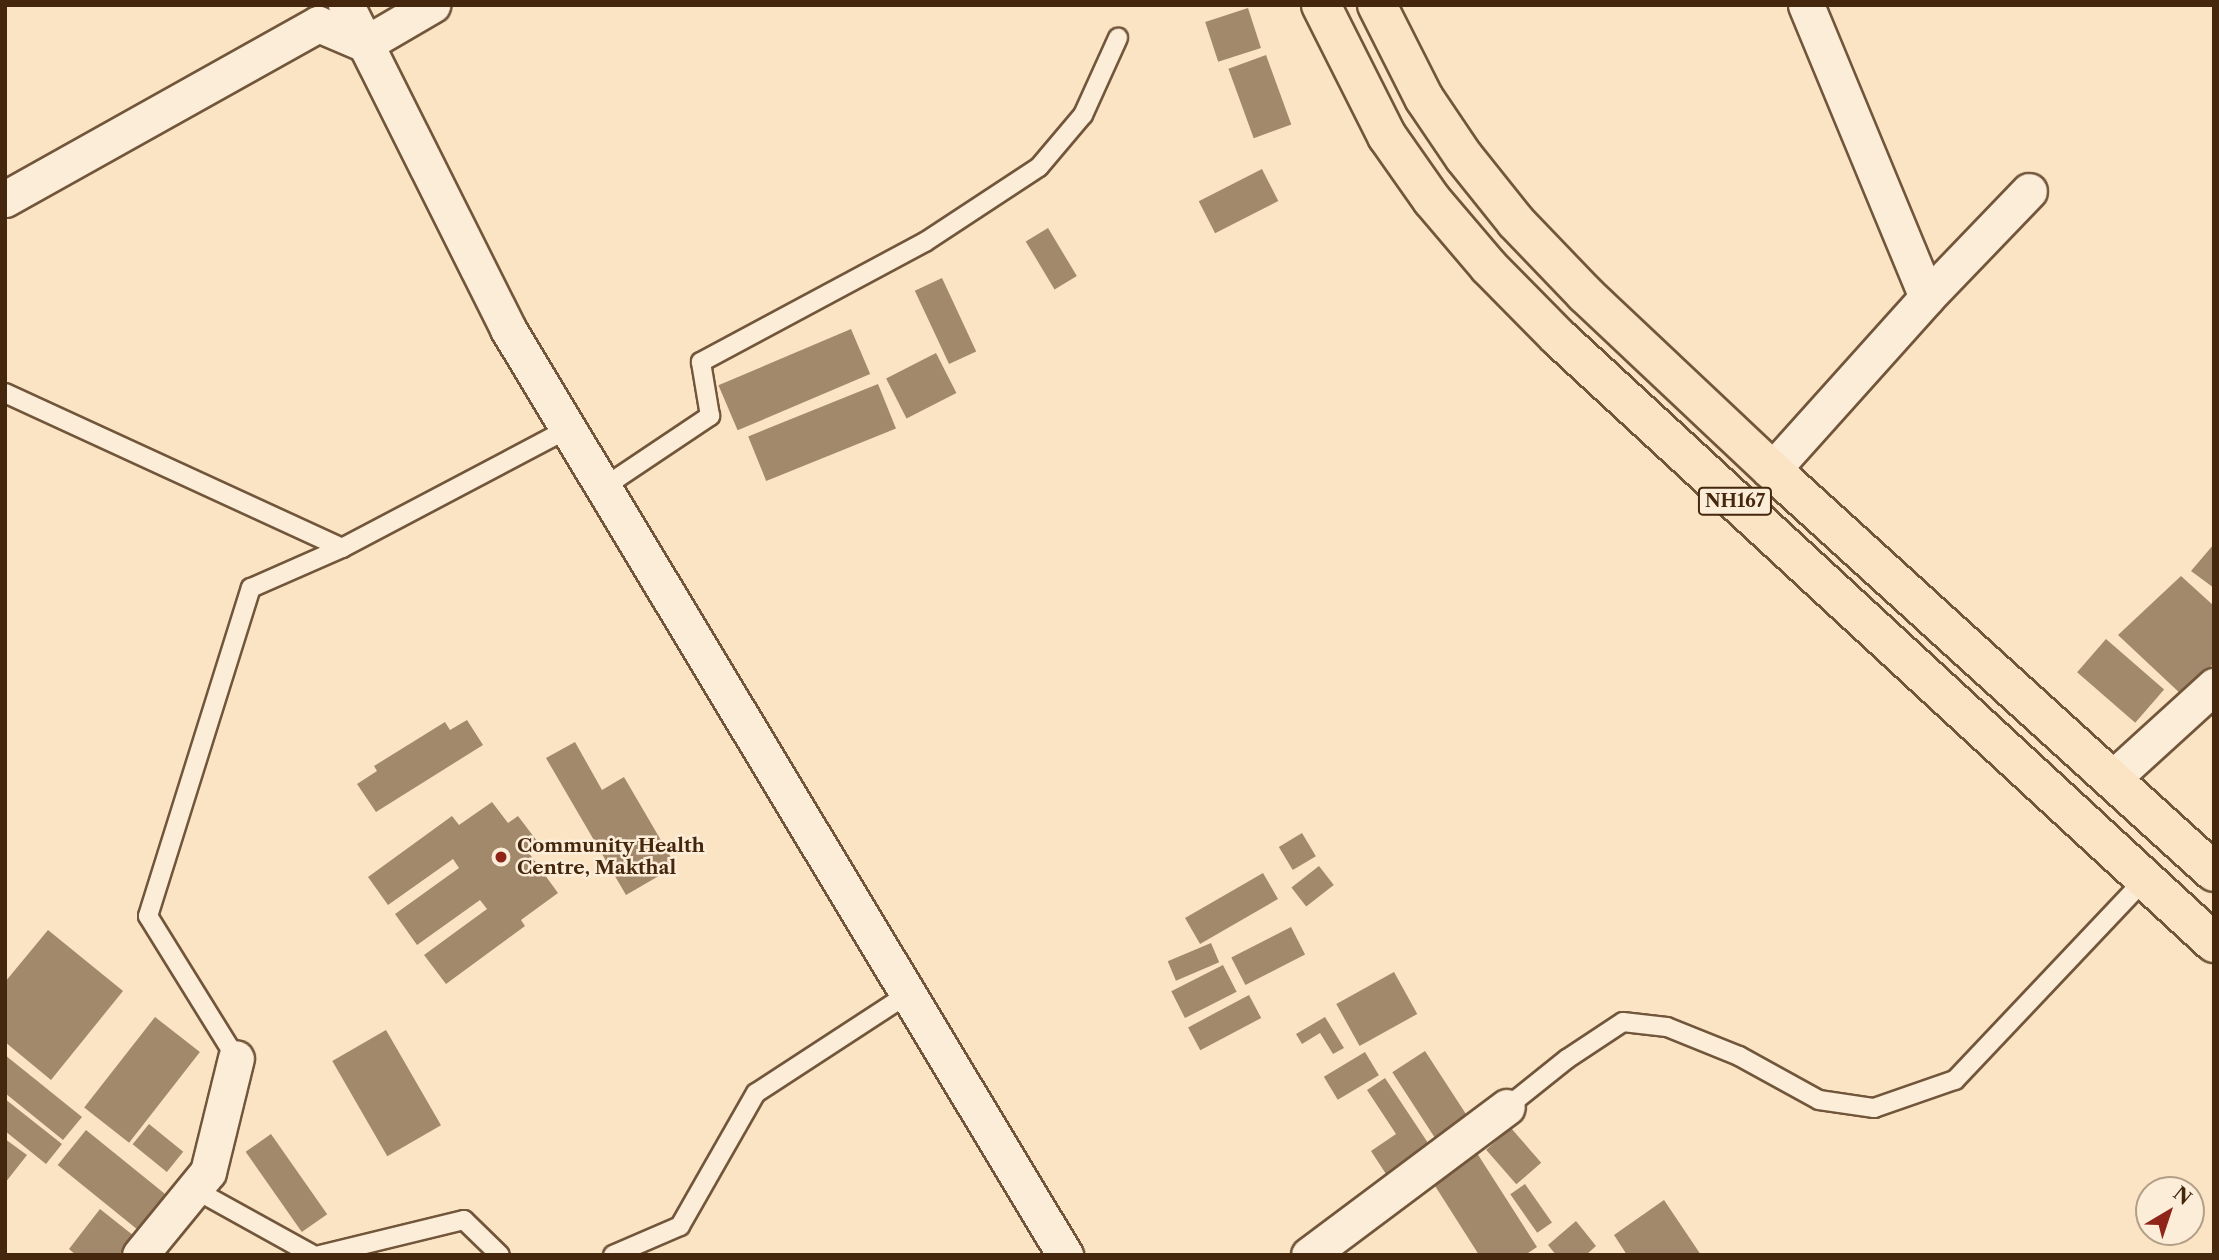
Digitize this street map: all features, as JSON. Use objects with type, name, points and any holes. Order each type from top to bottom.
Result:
[{"type":"highway","name":"NH167","points":[[1321,5],[1387,136],[1432,200],[1489,267],[1558,337],[2214,943]]},
{"type":"highway","name":"NH167","points":[[1377,5],[1424,99],[1464,157],[1516,222],[1585,294],[1772,470],[2113,778],[2214,873]]},
{"type":"street","points":[[346,5],[508,329],[1065,1255]]},
{"type":"street","points":[[365,44],[432,5]]},
{"type":"street","points":[[1806,5],[1927,297]]},
{"type":"street","points":[[5,200],[318,24],[365,44]]},
{"type":"street","points":[[1772,470],[1927,297],[2029,191]]},
{"type":"street","points":[[2113,778],[2214,686]]},
{"type":"street","points":[[140,1255],[208,1172],[236,1058]]},
{"type":"street","points":[[1309,1255],[1507,1107]]},
{"type":"lane","points":[[604,487],[710,416],[701,362],[925,242],[1039,167],[1083,115],[1118,38]]},
{"type":"lane","points":[[5,393],[342,548]]},
{"type":"lane","points":[[236,1058],[148,916],[251,588],[342,548],[568,429]]},
{"type":"lane","points":[[1507,1107],[1567,1059],[1623,1022],[1667,1027],[1739,1056],[1818,1100],[1874,1108],[1955,1080],[2145,879]]},
{"type":"lane","points":[[612,1255],[680,1226],[756,1093],[908,994]]},
{"type":"lane","points":[[194,1189],[313,1255]]},
{"type":"lane","points":[[320,1255],[464,1220],[500,1255]]},
{"type":"building","points":[[1248,8],[1261,48],[1218,62],[1205,22]]},
{"type":"building","points":[[1266,55],[1291,125],[1254,138],[1228,69]]},
{"type":"building","points":[[1262,169],[1278,201],[1215,233],[1199,201]]},
{"type":"building","points":[[1048,228],[1077,276],[1055,289],[1026,241]]},
{"type":"building","points":[[942,278],[976,351],[949,364],[915,291]]},
{"type":"building","points":[[851,329],[870,374],[738,430],[718,385]]},
{"type":"building","points":[[936,353],[956,393],[907,419],[886,378]]},
{"type":"building","points":[[878,384],[896,429],[766,481],[748,436]]},
{"type":"building","points":[[2214,544],[2214,588],[2191,571]]},
{"type":"building","points":[[2181,576],[2214,606],[2214,663],[2183,696],[2118,635]]},
{"type":"building","points":[[2106,639],[2164,690],[2135,723],[2077,672]]},
{"type":"building","points":[[467,720],[483,745],[376,812],[357,784],[377,771],[374,766],[445,722],[450,730]]},
{"type":"building","points":[[575,742],[602,790],[624,777],[676,866],[626,895],[546,758]]},
{"type":"building","points":[[492,802],[508,823],[518,816],[537,841],[526,849],[558,893],[521,920],[525,926],[446,984],[424,955],[487,909],[480,900],[417,945],[395,914],[459,868],[453,859],[388,905],[368,877],[452,816],[459,825]]},
{"type":"building","points":[[1302,833],[1316,856],[1293,870],[1279,847]]},
{"type":"building","points":[[1319,866],[1334,885],[1306,906],[1291,888]]},
{"type":"building","points":[[1263,873],[1278,899],[1200,944],[1185,918]]},
{"type":"building","points":[[1291,927],[1305,955],[1245,985],[1231,957]]},
{"type":"building","points":[[48,930],[123,991],[51,1080],[5,1042],[5,982]]},
{"type":"building","points":[[1211,943],[1219,962],[1176,981],[1168,961]]},
{"type":"building","points":[[1223,965],[1237,992],[1185,1018],[1171,991]]},
{"type":"building","points":[[1394,972],[1417,1014],[1360,1046],[1336,1004]]},
{"type":"building","points":[[1249,995],[1261,1018],[1200,1050],[1188,1027]]},
{"type":"building","points":[[155,1017],[200,1052],[129,1143],[84,1108]]},
{"type":"building","points":[[1325,1017],[1344,1048],[1333,1054],[1320,1033],[1302,1044],[1296,1034]]},
{"type":"building","points":[[386,1030],[441,1125],[387,1156],[332,1061]]},
{"type":"building","points":[[1425,1051],[1471,1122],[1439,1144],[1392,1072]]},
{"type":"building","points":[[1365,1052],[1379,1075],[1338,1100],[1324,1077]]},
{"type":"building","points":[[5,1055],[82,1117],[63,1140],[5,1093]]},
{"type":"building","points":[[1385,1078],[1430,1146],[1386,1174],[1371,1151],[1396,1134],[1367,1090]]},
{"type":"building","points":[[5,1099],[62,1144],[46,1164],[5,1131]]},
{"type":"building","points":[[149,1124],[183,1152],[167,1172],[133,1144]]},
{"type":"building","points":[[1511,1128],[1541,1163],[1516,1184],[1486,1150]]},
{"type":"building","points":[[86,1130],[166,1195],[138,1230],[58,1165]]},
{"type":"building","points":[[271,1134],[327,1214],[302,1232],[246,1152]]},
{"type":"building","points":[[5,1139],[27,1155],[5,1183]]},
{"type":"building","points":[[1475,1150],[1537,1247],[1525,1255],[1479,1255],[1430,1178]]},
{"type":"building","points":[[1525,1184],[1552,1223],[1537,1233],[1510,1194]]},
{"type":"building","points":[[1664,1200],[1701,1255],[1627,1255],[1614,1235]]},
{"type":"building","points":[[100,1209],[134,1236],[119,1255],[76,1255],[69,1249]]},
{"type":"building","points":[[1576,1221],[1596,1246],[1586,1255],[1556,1255],[1548,1245]]},
{"type":"place","name":"Community Health Centre, Makthal","points":[[501,857]]}]
